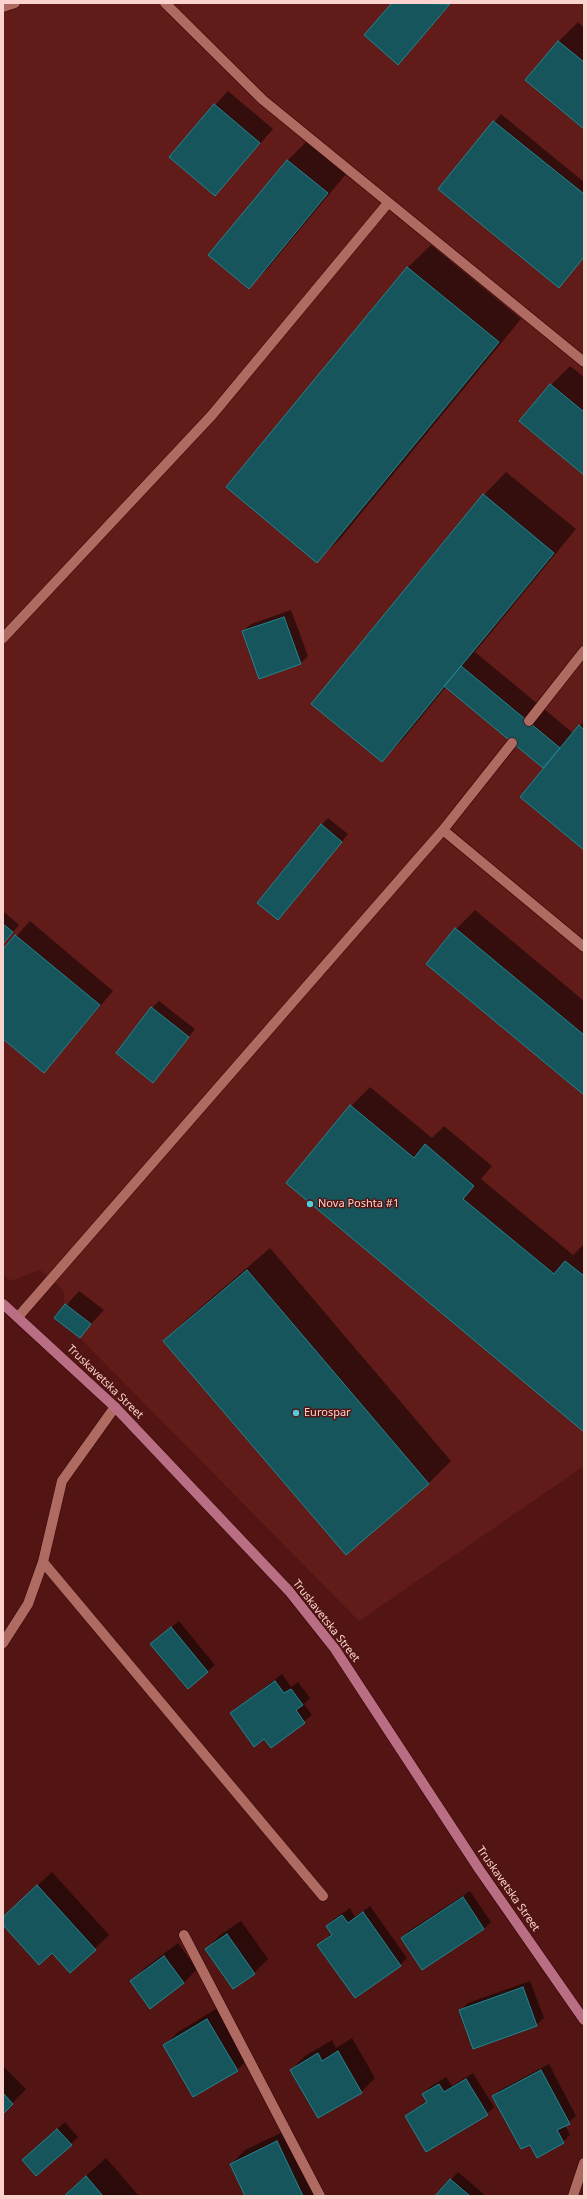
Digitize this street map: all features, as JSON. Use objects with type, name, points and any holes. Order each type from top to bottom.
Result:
[{"type":"main road","name":"Truskavetska Street","points":[[3,1304],[115,1407],[289,1591],[335,1649],[479,1869],[584,2020]]},
{"type":"street","points":[[3,7],[15,3]]},
{"type":"street","points":[[165,3],[263,100],[388,204],[584,362]]},
{"type":"street","points":[[3,638],[212,415],[388,204]]},
{"type":"street","points":[[529,721],[584,651]]},
{"type":"street","points":[[18,1317],[444,830],[512,743]]},
{"type":"street","points":[[444,830],[584,947]]},
{"type":"street","points":[[3,1643],[28,1604],[43,1562],[62,1482],[115,1407]]},
{"type":"street","points":[[43,1562],[323,1896]]},
{"type":"street","points":[[184,1934],[320,2196]]},
{"type":"street","points":[[572,2196],[584,2163]]},
{"type":"shaded area","points":[[3,3],[584,3],[584,1466],[359,1621],[80,1338],[91,1324],[65,1304],[63,1290],[40,1270],[10,1281],[3,1274]]},
{"type":"building","points":[[392,3],[450,4],[398,65],[364,35]]},
{"type":"building","points":[[558,41],[584,62],[584,129],[525,80]]},
{"type":"building","points":[[214,104],[260,143],[215,196],[169,157]]},
{"type":"building","points":[[493,121],[584,194],[584,257],[559,288],[438,189]]},
{"type":"building","points":[[287,160],[328,193],[249,289],[208,255]]},
{"type":"building","points":[[407,267],[499,342],[317,563],[226,487]]},
{"type":"building","points":[[550,384],[584,412],[584,475],[519,421]]},
{"type":"building","points":[[483,494],[554,553],[382,762],[311,704]]},
{"type":"building","points":[[284,617],[301,664],[259,679],[242,631]]},
{"type":"building","points":[[461,666],[560,748],[543,768],[444,686]]},
{"type":"building","points":[[579,725],[584,730],[584,850],[520,797]]},
{"type":"building","points":[[321,824],[342,842],[278,920],[257,903]]},
{"type":"building","points":[[3,924],[13,932],[3,944]]},
{"type":"building","points":[[455,928],[584,1035],[584,1095],[426,964]]},
{"type":"building","points":[[15,935],[100,1005],[44,1073],[3,1039],[3,949]]},
{"type":"building","points":[[151,1007],[189,1037],[153,1083],[116,1053]]},
{"type":"building","points":[[350,1105],[414,1158],[425,1144],[474,1186],[463,1199],[554,1274],[565,1261],[584,1276],[584,1432],[286,1183]]},
{"type":"building","name":"Eurospar","points":[[247,1270],[429,1484],[346,1555],[163,1341]]},
{"type":"building","points":[[65,1304],[91,1324],[80,1338],[54,1318]]},
{"type":"building","points":[[171,1627],[208,1672],[188,1689],[150,1644]]},
{"type":"building","points":[[275,1681],[284,1693],[291,1689],[303,1705],[296,1710],[305,1723],[271,1748],[264,1739],[254,1747],[230,1713]]},
{"type":"building","points":[[37,1885],[96,1950],[70,1973],[52,1953],[39,1965],[3,1925],[3,1917]]},
{"type":"building","points":[[463,1897],[484,1929],[422,1970],[401,1938]]},
{"type":"building","points":[[363,1912],[401,1966],[355,1998],[317,1945],[332,1935],[326,1926],[342,1915],[348,1923]]},
{"type":"building","points":[[227,1934],[255,1974],[233,1989],[205,1949]]},
{"type":"building","points":[[164,1956],[184,1983],[150,2009],[130,1981]]},
{"type":"building","points":[[523,1987],[537,2026],[473,2049],[459,2010]]},
{"type":"building","points":[[207,2019],[238,2071],[193,2097],[163,2045]]},
{"type":"building","points":[[338,2051],[362,2093],[318,2118],[290,2070],[318,2053],[322,2061]]},
{"type":"building","points":[[541,2070],[570,2124],[557,2130],[564,2143],[537,2158],[530,2145],[521,2149],[492,2096]]},
{"type":"building","points":[[466,2079],[488,2115],[426,2152],[405,2116],[427,2102],[422,2094],[439,2084],[444,2092]]},
{"type":"building","points":[[3,2093],[13,2104],[3,2114]]},
{"type":"building","points":[[57,2129],[72,2145],[36,2176],[22,2160]]},
{"type":"building","points":[[277,2141],[303,2196],[245,2196],[230,2164]]},
{"type":"building","points":[[86,2176],[103,2196],[64,2196]]},
{"type":"building","points":[[450,2179],[470,2196],[435,2196]]},
{"type":"place","name":"Nova Poshta #1","points":[[310,1204]]},
{"type":"place","name":"Eurospar","points":[[296,1413]]}]
